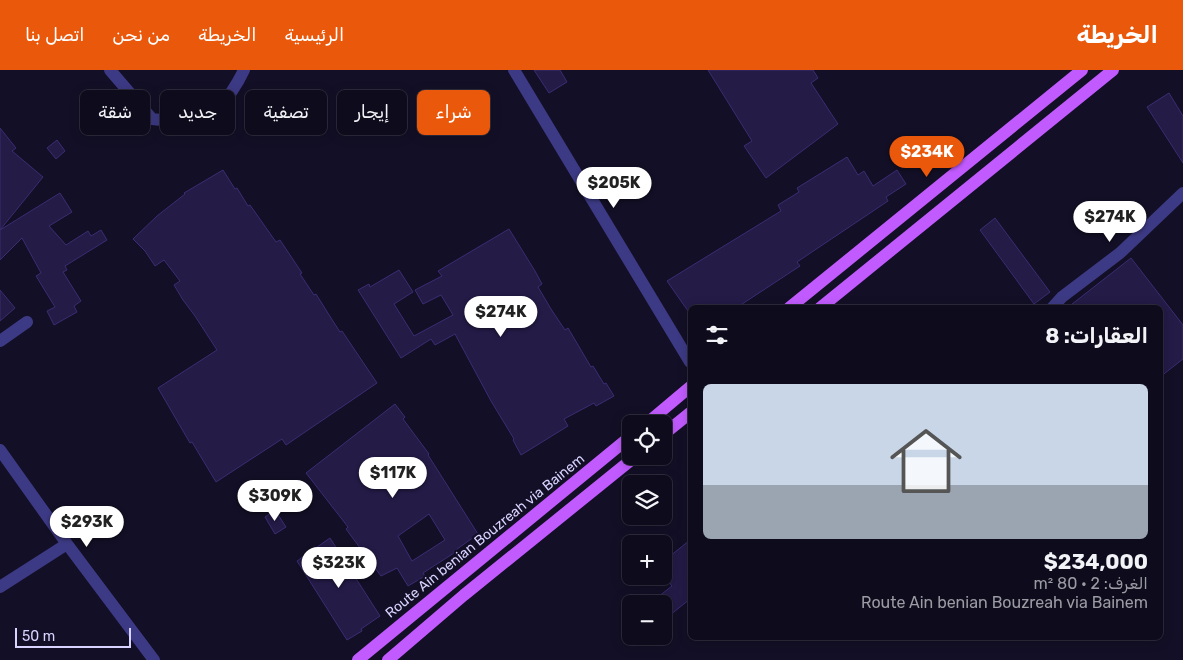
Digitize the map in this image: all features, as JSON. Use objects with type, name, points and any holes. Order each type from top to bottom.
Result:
[{"type":"main road","points":[[793,305],[1082,70]]},
{"type":"main road","points":[[824,305],[1113,70]]},
{"type":"main road","points":[[657,415],[688,389]]},
{"type":"main road","points":[[672,427],[688,414]]},
{"type":"main road","name":"Route Ain benian Bouzreah via Bainem","points":[[358,660],[622,443]]},
{"type":"main road","points":[[388,660],[464,595],[625,465]]},
{"type":"street","points":[[110,70],[152,119],[191,122],[211,114],[236,87],[244,70]]},
{"type":"street","points":[[514,70],[688,359]]},
{"type":"street","points":[[1055,305],[1062,297],[1120,253],[1183,193]]},
{"type":"street","points":[[0,341],[27,322]]},
{"type":"street","points":[[0,450],[67,544],[154,660]]},
{"type":"street","points":[[0,587],[67,544]]},
{"type":"building","points":[[534,70],[560,70],[567,82],[549,93]]},
{"type":"building","points":[[708,70],[813,70],[818,78],[811,83],[838,124],[766,178],[744,146],[752,141]]},
{"type":"building","points":[[1169,93],[1183,116],[1183,163],[1147,107]]},
{"type":"building","points":[[0,128],[16,148],[12,151],[43,177],[0,230]]},
{"type":"building","points":[[57,140],[65,151],[56,159],[47,148]]},
{"type":"building","points":[[847,157],[858,175],[864,171],[873,186],[897,170],[906,184],[886,197],[888,201],[797,262],[800,266],[741,305],[688,305],[688,311],[667,281],[781,211],[778,205],[799,192],[797,188]]},
{"type":"building","points":[[223,170],[235,189],[237,188],[248,206],[250,205],[276,242],[280,240],[314,295],[316,294],[340,332],[342,331],[377,383],[286,445],[282,439],[216,482],[192,442],[190,443],[158,388],[217,350],[174,285],[180,281],[164,260],[155,266],[145,251],[133,239],[184,193]]},
{"type":"building","points":[[60,193],[72,212],[49,226],[66,245],[88,231],[91,236],[101,230],[107,240],[65,266],[67,270],[63,272],[81,301],[74,306],[77,312],[54,325],[47,311],[55,307],[36,276],[41,273],[22,238],[0,260],[0,230]]},
{"type":"building","points":[[995,218],[1050,292],[1034,304],[980,230]]},
{"type":"building","points":[[509,229],[542,284],[538,287],[551,309],[565,330],[568,328],[591,367],[593,366],[614,396],[596,406],[594,403],[564,419],[568,426],[521,455],[514,439],[455,334],[435,345],[431,339],[401,358],[358,290],[369,284],[370,287],[399,270],[413,292],[394,304],[414,336],[453,315],[441,295],[423,304],[415,290],[442,276],[438,271]]},
{"type":"building","points":[[1131,258],[1183,325],[1183,359],[1163,375],[1163,305],[1071,305]]},
{"type":"building","points":[[0,290],[15,308],[0,321]]},
{"type":"building","points":[[395,404],[405,417],[403,419],[429,454],[478,534],[454,553],[423,573],[425,576],[408,586],[397,568],[381,576],[346,529],[348,527],[306,473]],"holes":[[[429,514],[445,540],[412,561],[398,536]]]},
{"type":"building","points":[[275,510],[286,527],[275,534],[265,517]]},
{"type":"building","points":[[330,538],[380,616],[361,629],[362,631],[347,640],[297,561]]},
{"type":"building","points":[[688,542],[688,601],[672,614],[672,595],[660,595],[672,586],[672,555]]}]
